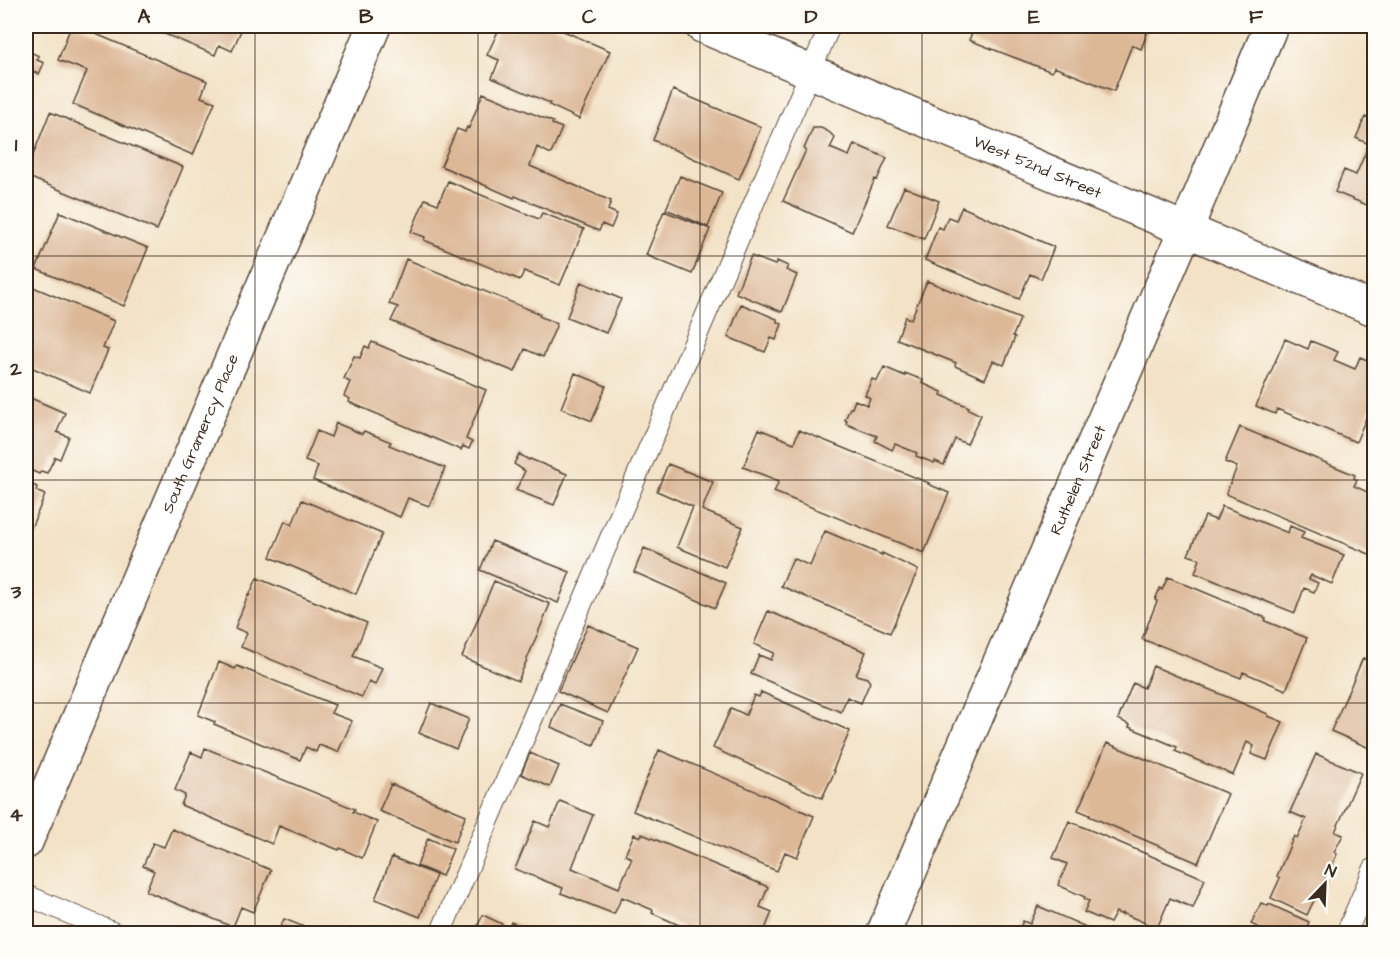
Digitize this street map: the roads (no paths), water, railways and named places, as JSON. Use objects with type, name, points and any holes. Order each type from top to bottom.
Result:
[{"type":"street","name":"South Gramercy Place","points":[[26,842],[374,26]]},
{"type":"street","name":"West 52nd Street","points":[[702,26],[1374,309]]},
{"type":"street","name":"Ruthelen Street","points":[[883,933],[1271,26]]},
{"type":"lane","points":[[440,933],[830,26]]},
{"type":"lane","points":[[1346,933],[1374,868]]},
{"type":"lane","points":[[26,895],[117,933]]}]
